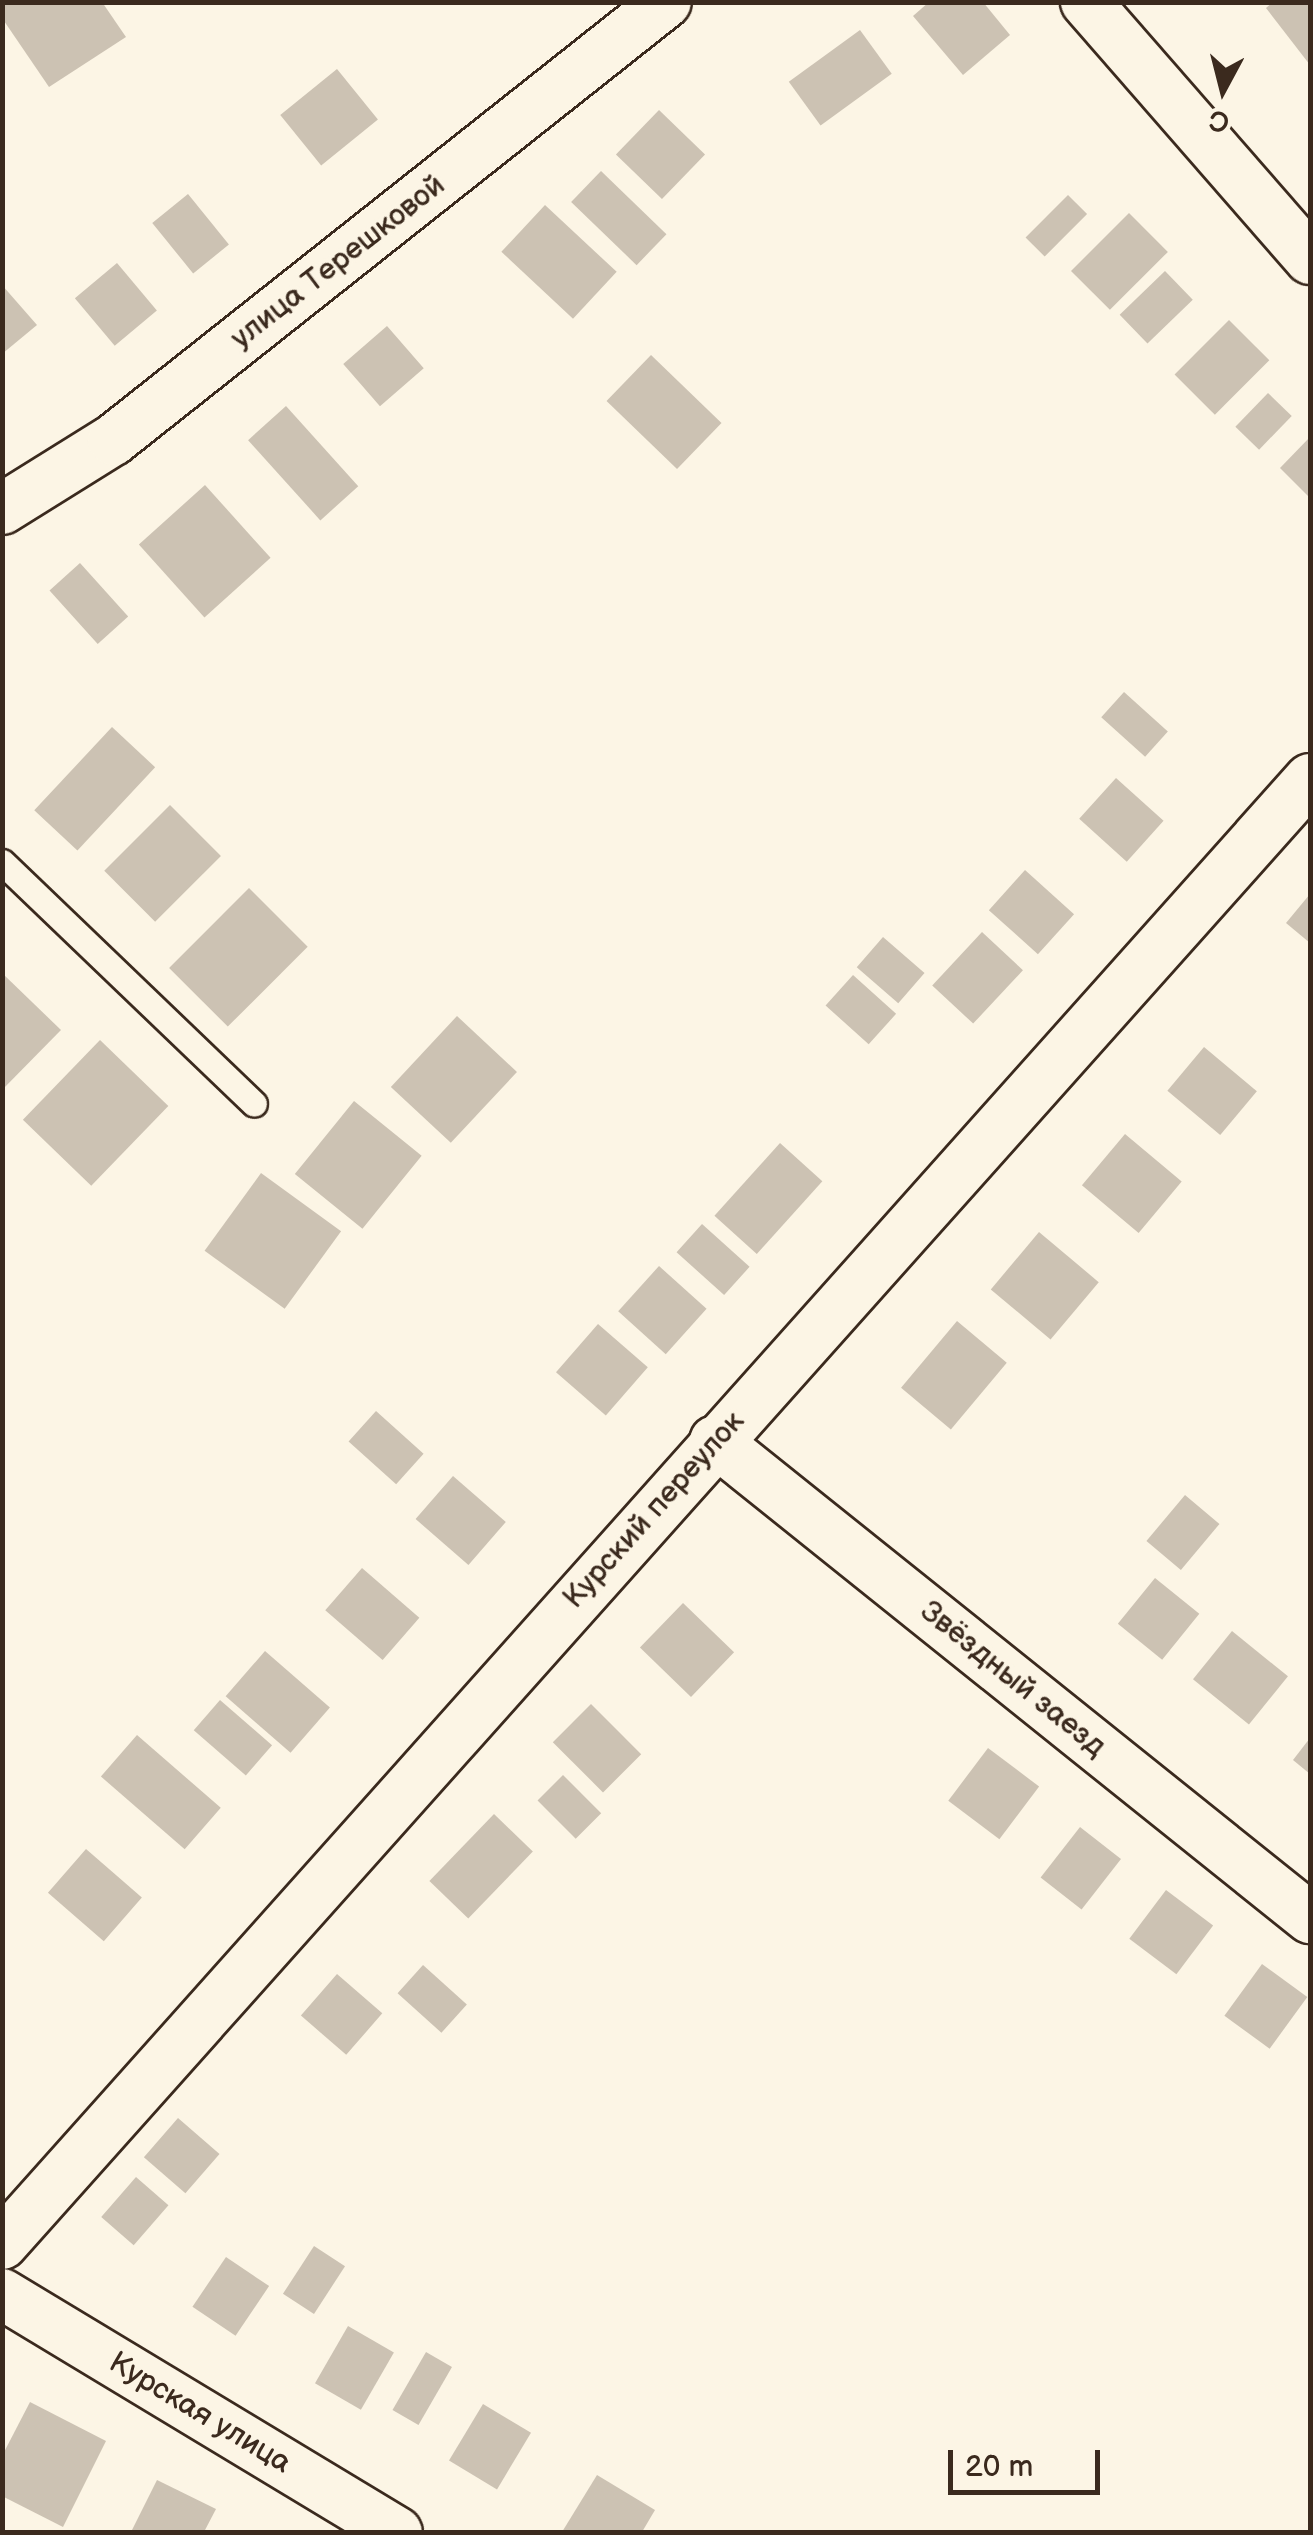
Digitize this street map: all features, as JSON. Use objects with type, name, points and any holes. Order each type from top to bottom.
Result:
[{"type":"street","name":"улица Терешковой","points":[[2,509],[114,440],[666,2]]},
{"type":"street","points":[[1086,2],[1310,260]]},
{"type":"street","name":"Курский переулок","points":[[2,2244],[715,1441],[1310,780]]},
{"type":"street","name":"Звёздный заезд","points":[[715,1441],[1310,1918]]},
{"type":"street","name":"Курская улица","points":[[2,2294],[398,2532]]},
{"type":"lane","points":[[2,862],[254,1104]]},
{"type":"building","points":[[2,2],[102,2],[126,37],[49,87],[2,18]]},
{"type":"building","points":[[929,2],[983,2],[1010,35],[963,75],[913,16]]},
{"type":"building","points":[[1273,2],[1310,2],[1310,65],[1266,8]]},
{"type":"building","points":[[860,30],[892,74],[821,125],[789,82]]},
{"type":"building","points":[[337,69],[378,120],[321,165],[280,115]]},
{"type":"building","points":[[659,110],[705,154],[662,199],[616,155]]},
{"type":"building","points":[[601,171],[666,234],[637,265],[571,202]]},
{"type":"building","points":[[188,194],[229,245],[193,273],[152,223]]},
{"type":"building","points":[[1068,195],[1087,214],[1045,257],[1026,237]]},
{"type":"building","points":[[545,205],[617,272],[573,319],[501,252]]},
{"type":"building","points":[[1129,213],[1168,252],[1110,310],[1071,271]]},
{"type":"building","points":[[117,263],[157,310],[115,346],[75,298]]},
{"type":"building","points":[[1165,271],[1193,300],[1147,344],[1120,315]]},
{"type":"building","points":[[2,285],[37,325],[2,354]]},
{"type":"building","points":[[1229,320],[1269,360],[1215,415],[1175,374]]},
{"type":"building","points":[[387,326],[424,368],[380,406],[343,364]]},
{"type":"building","points":[[651,355],[721,423],[677,469],[607,401]]},
{"type":"building","points":[[1268,393],[1292,416],[1259,450],[1235,427]]},
{"type":"building","points":[[286,406],[358,486],[320,520],[248,440]]},
{"type":"building","points":[[1310,437],[1310,498],[1280,468]]},
{"type":"building","points":[[205,485],[271,558],[204,617],[139,545]]},
{"type":"building","points":[[80,563],[128,617],[98,644],[50,590]]},
{"type":"building","points":[[1124,692],[1168,731],[1145,757],[1101,717]]},
{"type":"building","points":[[112,727],[155,767],[77,851],[34,810]]},
{"type":"building","points":[[1116,778],[1164,821],[1127,862],[1079,819]]},
{"type":"building","points":[[170,805],[221,856],[155,922],[104,871]]},
{"type":"building","points":[[1025,870],[1074,914],[1038,954],[989,910]]},
{"type":"building","points":[[249,888],[308,947],[228,1027],[169,968]]},
{"type":"building","points":[[1310,894],[1310,943],[1286,923]]},
{"type":"building","points":[[982,932],[1023,970],[973,1024],[932,985]]},
{"type":"building","points":[[883,937],[925,973],[898,1003],[857,967]]},
{"type":"building","points":[[2,973],[61,1030],[2,1090]]},
{"type":"building","points":[[853,975],[896,1014],[869,1044],[826,1005]]},
{"type":"building","points":[[457,1016],[517,1072],[451,1143],[391,1087]]},
{"type":"building","points":[[100,1040],[168,1106],[91,1186],[23,1120]]},
{"type":"building","points":[[1204,1047],[1257,1091],[1220,1135],[1167,1091]]},
{"type":"building","points":[[354,1101],[422,1156],[362,1229],[295,1174]]},
{"type":"building","points":[[1125,1134],[1182,1182],[1139,1233],[1082,1185]]},
{"type":"building","points":[[780,1143],[822,1181],[757,1254],[714,1216]]},
{"type":"building","points":[[261,1173],[341,1231],[285,1309],[205,1251]]},
{"type":"building","points":[[702,1224],[750,1267],[724,1295],[677,1252]]},
{"type":"building","points":[[1039,1232],[1099,1282],[1051,1340],[991,1289]]},
{"type":"building","points":[[659,1266],[707,1309],[666,1354],[618,1311]]},
{"type":"building","points":[[957,1321],[1007,1363],[951,1429],[901,1388]]},
{"type":"building","points":[[598,1324],[648,1367],[606,1416],[556,1372]]},
{"type":"building","points":[[376,1411],[424,1454],[396,1484],[349,1441]]},
{"type":"building","points":[[453,1476],[506,1522],[468,1565],[416,1519]]},
{"type":"building","points":[[1185,1495],[1219,1524],[1181,1570],[1146,1541]]},
{"type":"building","points":[[362,1568],[419,1618],[383,1660],[325,1610]]},
{"type":"building","points":[[1155,1578],[1199,1614],[1162,1660],[1118,1624]]},
{"type":"building","points":[[683,1603],[734,1652],[691,1697],[640,1648]]},
{"type":"building","points":[[1232,1631],[1288,1676],[1249,1724],[1193,1679]]},
{"type":"building","points":[[265,1651],[330,1707],[291,1753],[226,1696]]},
{"type":"building","points":[[220,1700],[272,1745],[246,1775],[194,1730]]},
{"type":"building","points":[[591,1704],[641,1754],[603,1792],[553,1742]]},
{"type":"building","points":[[137,1735],[221,1808],[185,1849],[101,1777]]},
{"type":"building","points":[[1310,1738],[1310,1774],[1293,1760]]},
{"type":"building","points":[[988,1748],[1039,1787],[999,1839],[948,1801]]},
{"type":"building","points":[[563,1775],[601,1813],[576,1839],[538,1800]]},
{"type":"building","points":[[494,1814],[533,1852],[468,1918],[429,1881]]},
{"type":"building","points":[[1080,1827],[1121,1859],[1082,1909],[1041,1877]]},
{"type":"building","points":[[86,1849],[142,1898],[104,1941],[48,1893]]},
{"type":"building","points":[[1166,1890],[1213,1926],[1176,1974],[1129,1939]]},
{"type":"building","points":[[1262,1964],[1307,1997],[1270,2049],[1224,2016]]},
{"type":"building","points":[[423,1965],[467,2004],[441,2033],[398,1993]]},
{"type":"building","points":[[337,1974],[382,2013],[346,2055],[301,2016]]},
{"type":"building","points":[[178,2118],[220,2154],[185,2193],[144,2157]]},
{"type":"building","points":[[136,2177],[168,2205],[134,2245],[101,2217]]},
{"type":"building","points":[[314,2246],[345,2266],[314,2314],[283,2294]]},
{"type":"building","points":[[226,2257],[269,2286],[236,2336],[192,2307]]},
{"type":"building","points":[[348,2326],[394,2352],[361,2410],[315,2383]]},
{"type":"building","points":[[426,2352],[452,2367],[418,2425],[392,2410]]},
{"type":"building","points":[[30,2402],[106,2441],[63,2527],[2,2496],[2,2456]]},
{"type":"building","points":[[483,2404],[531,2433],[497,2489],[449,2461]]},
{"type":"building","points":[[597,2475],[655,2510],[642,2532],[562,2532]]},
{"type":"building","points":[[157,2480],[216,2509],[204,2532],[131,2532]]}]
